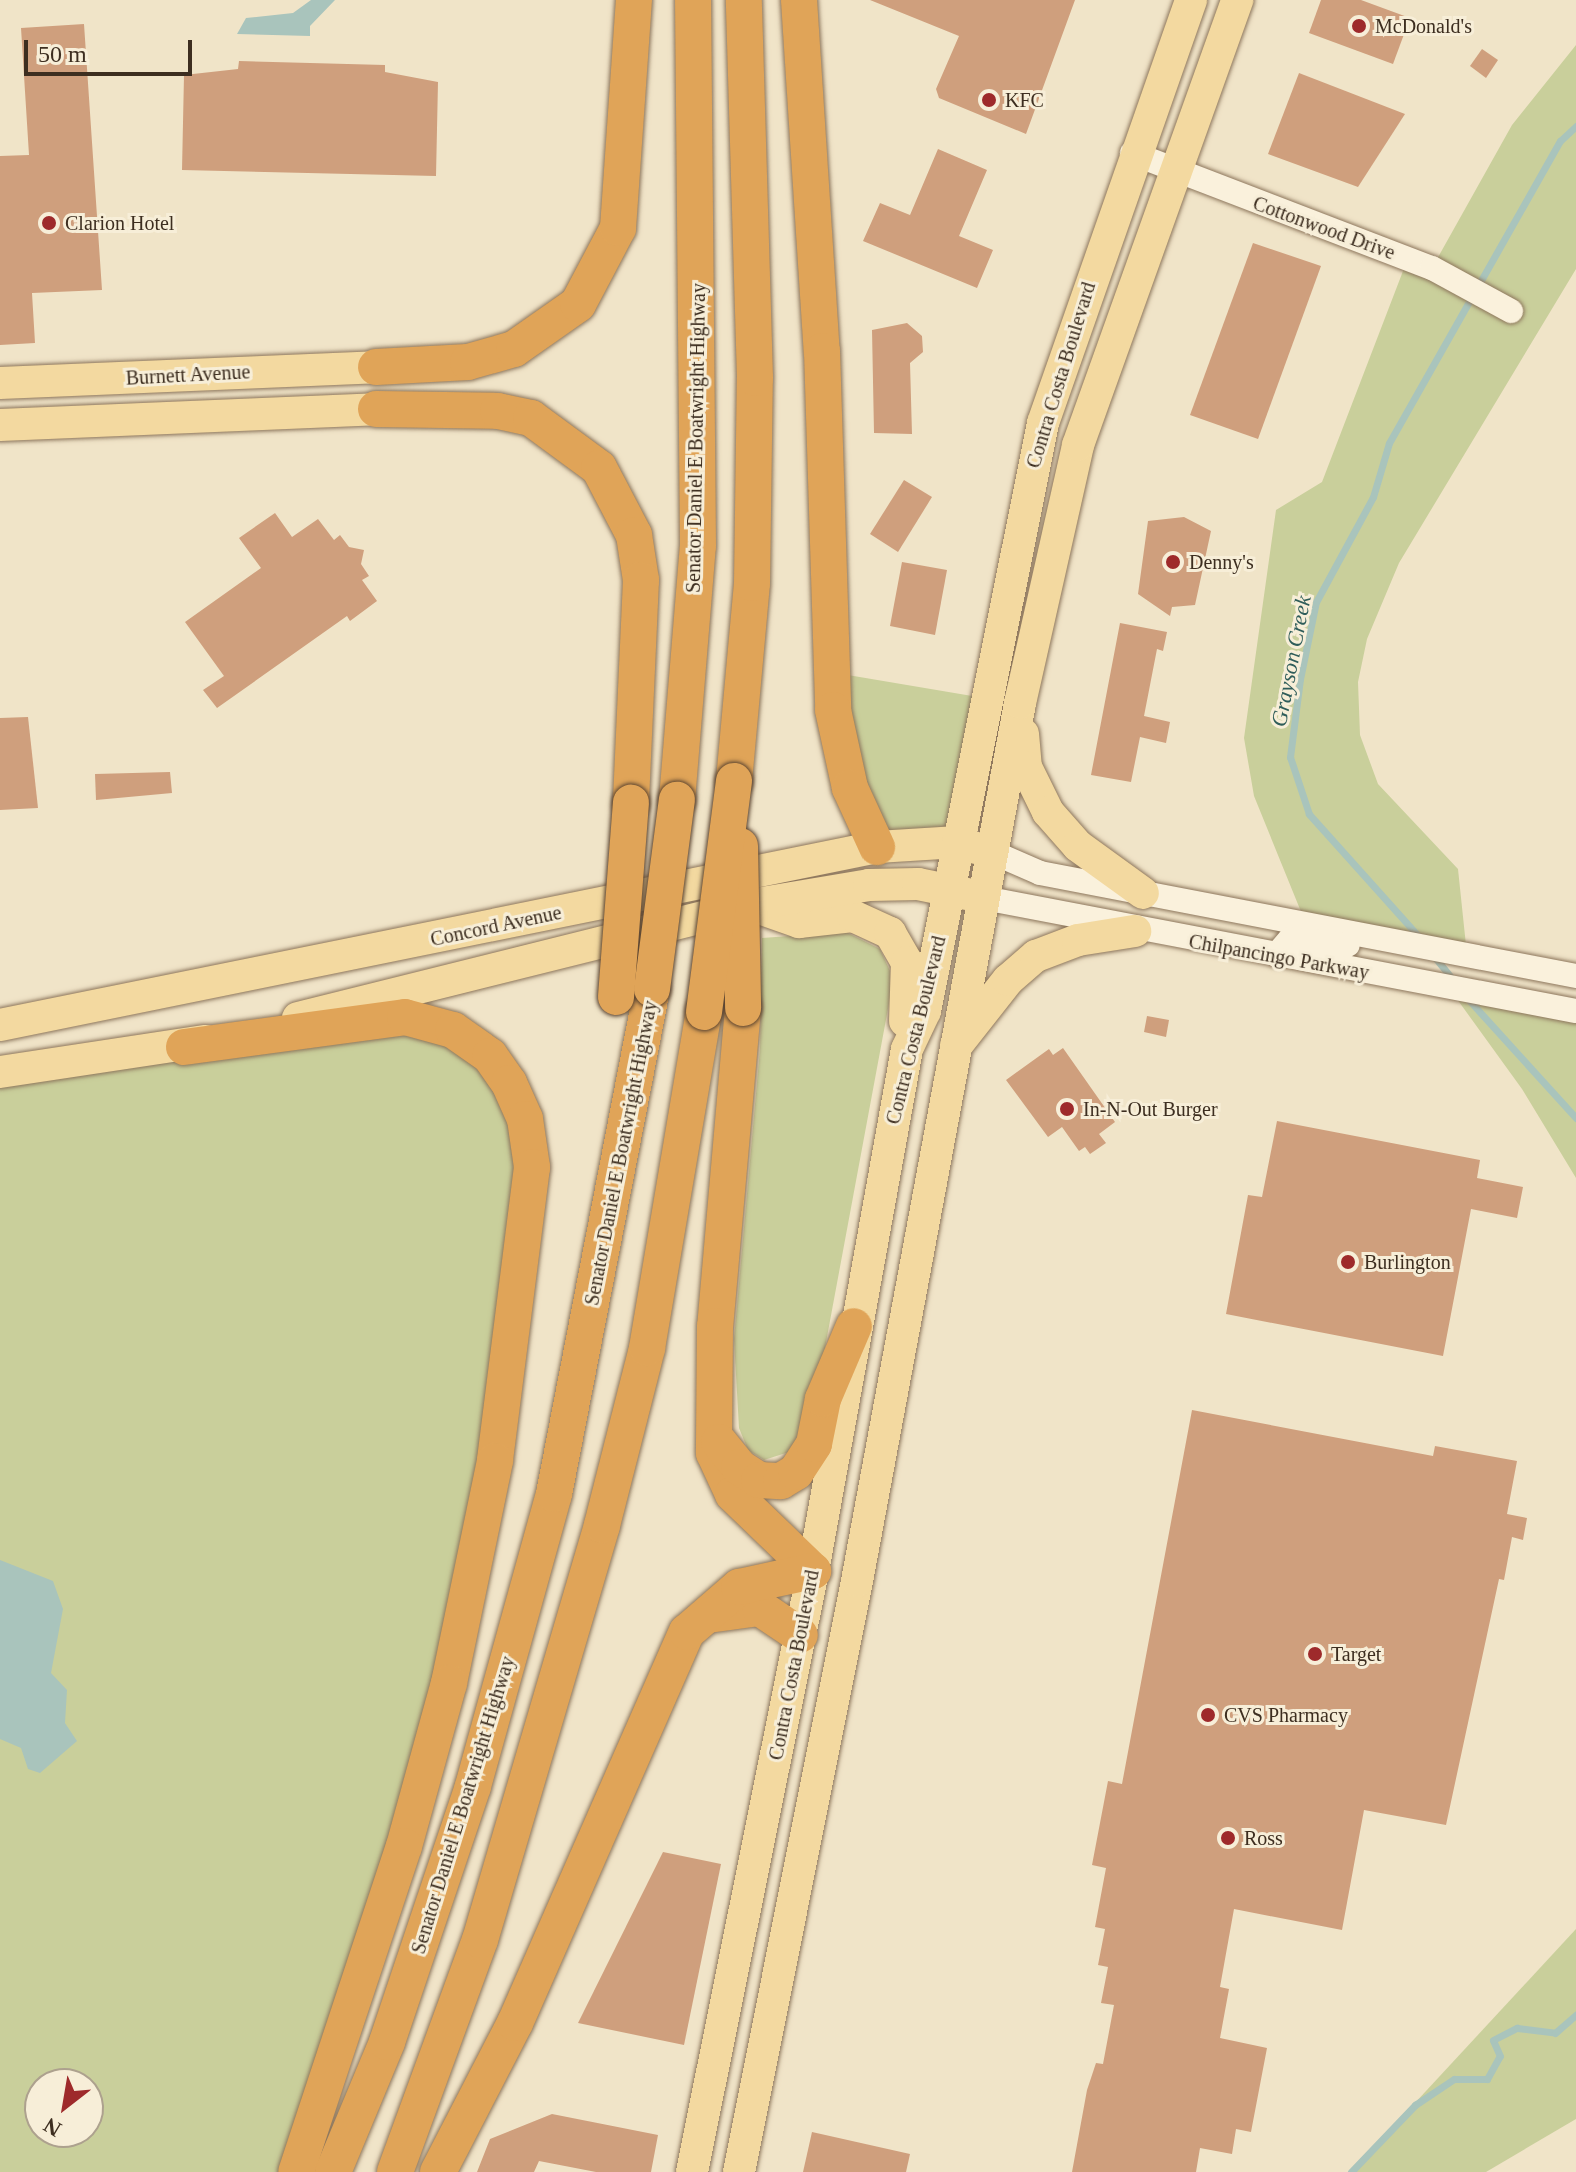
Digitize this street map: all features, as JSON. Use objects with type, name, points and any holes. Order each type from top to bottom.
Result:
[{"type":"highway","points":[[376,367],[468,362],[514,349],[578,304],[618,228],[634,0]]},
{"type":"highway","name":"Senator Daniel E Boatwright Highway","points":[[333,2172],[387,2042],[473,1786],[554,1494],[640,1075],[677,800],[698,546],[693,0]]},
{"type":"highway","points":[[395,2172],[480,1940],[602,1525],[647,1348],[704,1012],[734,781],[752,583],[755,393],[744,0]]},
{"type":"highway","points":[[799,0],[822,351],[833,710],[850,788],[877,847]]},
{"type":"highway","points":[[376,409],[498,411],[531,418],[568,439],[599,468],[634,535],[641,580],[631,803],[616,997],[640,1075]]},
{"type":"highway","points":[[734,781],[745,893],[743,1008],[711,1431],[714,1453],[733,1494],[813,1571]]},
{"type":"highway","points":[[184,1047],[405,1017],[453,1030],[490,1056],[509,1083],[525,1119],[532,1167],[495,1461],[449,1683],[404,1846],[296,2172]]},
{"type":"highway","points":[[711,1431],[730,1459],[759,1480],[781,1481],[796,1472],[814,1444],[823,1399],[854,1326]]},
{"type":"highway","points":[[438,2172],[521,2009],[670,1664],[703,1615],[739,1587],[813,1571]]},
{"type":"highway","points":[[703,1615],[760,1608],[800,1635]]},
{"type":"main road","name":"Contra Costa Boulevard","points":[[692,2172],[813,1571],[854,1326],[907,1049],[925,1011],[1043,423],[1132,153],[1191,0]]},
{"type":"main road","name":"Contra Costa Boulevard","points":[[739,2172],[857,1581],[951,1052],[984,898],[1020,703],[1078,445],[1237,0]]},
{"type":"main road","points":[[1113,340],[1098,304],[1128,221],[1118,196]]},
{"type":"main road","name":"Burnett Avenue","points":[[0,383],[376,367]]},
{"type":"main road","name":"Burnett Avenue","points":[[0,425],[376,409]]},
{"type":"main road","points":[[1020,703],[1026,767],[1048,812],[1078,846],[1143,893]]},
{"type":"main road","name":"Concord Avenue","points":[[0,1025],[877,847],[958,842],[992,852]]},
{"type":"main road","name":"Concord Avenue","points":[[0,1072],[184,1047],[750,905],[869,885],[948,889],[984,898]]},
{"type":"main road","points":[[750,905],[799,922],[853,916],[890,933],[907,962],[907,1049]]},
{"type":"main road","points":[[951,1052],[1008,980],[1036,956],[1078,940],[1135,931]]},
{"type":"street","name":"Cottonwood Drive","points":[[1132,153],[1457,281],[1511,311]]},
{"type":"street","name":"Chilpancingo Parkway","points":[[992,852],[1040,873],[1576,976]]},
{"type":"street","name":"Chilpancingo Parkway","points":[[984,898],[1135,931],[1576,1011]]},
{"type":"street","points":[[1276,955],[1290,939],[1362,945],[1389,940]]},
{"type":"street","points":[[1503,998],[1522,989],[1576,991]]},
{"type":"green space","points":[[1576,45],[1576,269],[1399,563],[1367,639],[1358,682],[1360,735],[1378,784],[1458,869],[1467,955],[1306,924],[1254,796],[1244,738],[1276,510],[1322,482],[1408,258],[1432,268],[1512,125]]},
{"type":"green space","points":[[830,672],[984,698],[958,842],[877,847]]},
{"type":"green space","points":[[846,932],[880,949],[890,971],[890,998],[811,1423],[792,1451],[764,1460],[748,1450],[739,1428],[734,1339],[760,1049],[762,938]]},
{"type":"green space","points":[[1449,988],[1576,1011],[1576,1178],[1522,1089]]},
{"type":"green space","points":[[453,1030],[525,1119],[495,1461],[296,2172],[0,2172],[0,1072]]},
{"type":"green space","points":[[1576,1929],[1576,2119],[1486,2172],[1351,2172]]},
{"type":"water","points":[[311,0],[335,0],[310,26],[310,36],[237,34],[246,18],[293,13]]},
{"type":"water","points":[[0,1560],[53,1581],[63,1609],[51,1673],[67,1690],[65,1723],[77,1741],[40,1773],[28,1769],[21,1748],[0,1739]]},
{"type":"building","points":[[870,0],[1075,0],[1026,134],[939,98],[936,89],[959,36]]},
{"type":"building","name":"McDonald's","points":[[1321,0],[1361,0],[1410,18],[1393,64],[1309,33]]},
{"type":"building","name":"Clarion Hotel","points":[[84,24],[102,290],[32,293],[35,343],[0,345],[0,156],[29,155],[21,28]]},
{"type":"building","points":[[1482,49],[1498,60],[1486,78],[1470,66]]},
{"type":"building","points":[[239,61],[385,65],[385,72],[438,82],[436,176],[182,170],[184,75],[238,69]]},
{"type":"building","points":[[1299,73],[1405,114],[1358,187],[1268,154]]},
{"type":"building","points":[[938,149],[987,170],[959,236],[993,250],[977,288],[863,241],[880,203],[910,215]]},
{"type":"building","points":[[1253,243],[1321,266],[1258,439],[1190,415]]},
{"type":"building","points":[[907,323],[922,336],[923,352],[910,363],[912,434],[874,433],[872,330]]},
{"type":"building","points":[[904,480],[932,497],[898,552],[870,534]]},
{"type":"building","points":[[275,513],[292,537],[318,519],[334,540],[340,535],[349,547],[364,550],[361,564],[369,576],[362,580],[377,601],[350,621],[347,616],[217,708],[203,690],[224,676],[185,622],[261,568],[239,538]]},
{"type":"building","name":"Denny's","points":[[1184,517],[1211,531],[1195,605],[1172,607],[1170,616],[1138,594],[1148,521]]},
{"type":"building","points":[[902,562],[947,570],[935,635],[890,626]]},
{"type":"building","points":[[1120,623],[1167,632],[1163,651],[1157,649],[1144,716],[1170,722],[1166,743],[1140,737],[1131,782],[1091,775]]},
{"type":"building","points":[[28,717],[38,808],[0,810],[0,718]]},
{"type":"building","points":[[170,772],[172,793],[96,800],[95,774]]},
{"type":"building","points":[[1147,1016],[1169,1020],[1166,1037],[1144,1032]]},
{"type":"building","name":"In-N-Out Burger","points":[[1063,1048],[1115,1122],[1099,1134],[1106,1143],[1090,1154],[1085,1147],[1079,1151],[1062,1127],[1048,1137],[1006,1080],[1049,1049],[1053,1055]]},
{"type":"building","name":"Burlington","points":[[1277,1121],[1480,1160],[1477,1178],[1523,1187],[1517,1218],[1471,1209],[1443,1356],[1226,1314],[1248,1195],[1262,1197]]},
{"type":"building","name":"Target","points":[[1192,1410],[1433,1456],[1435,1446],[1517,1461],[1507,1514],[1527,1518],[1523,1540],[1512,1537],[1504,1580],[1499,1579],[1446,1825],[1364,1810],[1342,1930],[1234,1909],[1220,1987],[1229,1989],[1220,2038],[1267,2048],[1251,2132],[1236,2129],[1232,2154],[1200,2148],[1196,2172],[1072,2172],[1087,2090],[1096,2063],[1103,2064],[1114,2005],[1101,2003],[1108,1967],[1098,1965],[1105,1929],[1095,1927],[1106,1868],[1092,1865],[1108,1781],[1122,1784]]},
{"type":"building","points":[[663,1852],[721,1864],[684,2045],[578,2023]]},
{"type":"building","points":[[552,2114],[658,2135],[651,2172],[596,2172],[539,2161],[534,2172],[477,2172],[490,2139]]},
{"type":"building","points":[[812,2132],[910,2154],[906,2172],[803,2172]]},
{"type":"waterway","name":"Grayson Creek","points":[[1421,939],[1309,814],[1290,757],[1300,679],[1316,602],[1373,497],[1389,443],[1560,141],[1576,126]]},
{"type":"waterway","name":"Grayson Creek","points":[[1433,955],[1453,980]]},
{"type":"waterway","name":"Grayson Creek","points":[[1468,999],[1576,1118]]},
{"type":"waterway","name":"Grayson Creek","points":[[1351,2172],[1415,2105],[1454,2079],[1487,2079],[1500,2056],[1493,2040],[1517,2028],[1555,2033],[1576,2015]]},
{"type":"place","name":"McDonald's","points":[[1359,26]]},
{"type":"place","name":"KFC","points":[[989,100]]},
{"type":"place","name":"Clarion Hotel","points":[[49,223]]},
{"type":"place","name":"Denny's","points":[[1173,562]]},
{"type":"place","name":"In-N-Out Burger","points":[[1067,1109]]},
{"type":"place","name":"Burlington","points":[[1348,1262]]},
{"type":"place","name":"Target","points":[[1315,1654]]},
{"type":"place","name":"CVS Pharmacy","points":[[1208,1715]]},
{"type":"place","name":"Ross","points":[[1228,1838]]}]
